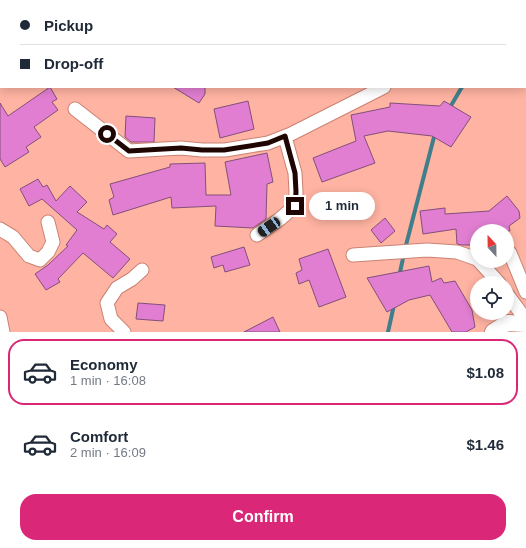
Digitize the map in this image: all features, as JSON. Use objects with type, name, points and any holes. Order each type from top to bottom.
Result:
[{"type":"street","points":[[75,110],[129,151],[181,148],[224,150],[268,143],[291,134],[382,88]]},
{"type":"street","points":[[257,235],[280,219],[295,206],[295,173],[285,136]]},
{"type":"street","points":[[0,228],[13,237],[29,256],[40,260],[48,252],[53,242],[48,222]]},
{"type":"street","points":[[353,255],[427,250],[457,252],[470,257]]},
{"type":"street","points":[[514,263],[526,292]]},
{"type":"street","points":[[485,268],[493,276]]},
{"type":"street","points":[[124,332],[111,319],[107,303],[117,288],[132,279],[142,270]]},
{"type":"street","points":[[514,304],[526,320]]},
{"type":"street","points":[[0,317],[3,332]]},
{"type":"street","points":[[493,332],[507,324],[526,324]]},
{"type":"building","points":[[49,88],[51,88],[57,99],[52,102],[58,110],[34,127],[41,137],[26,147],[29,152],[5,167],[0,159],[0,103],[8,116]]},
{"type":"building","points":[[175,88],[205,88],[205,94],[199,103]]},
{"type":"building","points":[[248,101],[254,129],[220,138],[214,109]]},
{"type":"building","points":[[444,101],[471,117],[451,147],[432,136],[388,131],[364,136],[375,163],[322,182],[313,158],[356,141],[351,115],[390,107],[390,103],[440,106]]},
{"type":"building","points":[[126,116],[155,118],[154,142],[131,142],[125,137]]},
{"type":"building","points":[[267,153],[273,182],[267,184],[266,219],[253,228],[215,226],[216,206],[172,208],[171,197],[113,215],[109,200],[114,197],[110,184],[170,167],[170,164],[205,163],[206,195],[231,195],[225,162]]},
{"type":"building","points":[[38,179],[43,187],[47,185],[56,201],[70,186],[87,202],[77,212],[104,229],[107,225],[117,234],[110,242],[130,259],[113,278],[83,253],[58,279],[60,282],[46,290],[35,274],[48,265],[68,246],[66,245],[77,230],[42,199],[29,206],[20,189]]},
{"type":"building","points":[[507,196],[519,211],[520,218],[512,224],[470,224],[470,245],[457,244],[456,229],[423,234],[420,211],[445,208],[445,214],[489,211]]},
{"type":"building","points":[[385,218],[395,231],[381,243],[371,230]]},
{"type":"building","points":[[244,247],[250,265],[225,272],[223,265],[214,268],[211,257]]},
{"type":"building","points":[[328,249],[346,297],[319,307],[309,280],[299,284],[296,273],[302,270],[299,259]]},
{"type":"building","points":[[429,266],[432,282],[441,278],[444,283],[455,281],[470,307],[470,320],[474,320],[475,327],[466,332],[452,332],[430,295],[409,300],[387,312],[367,278]]},
{"type":"building","points":[[138,303],[165,305],[163,321],[136,319]]},
{"type":"building","points":[[273,317],[280,332],[244,332]]},
{"type":"waterway","points":[[449,109],[461,88]]},
{"type":"waterway","points":[[399,277],[436,133]]},
{"type":"waterway","points":[[388,332],[394,305]]},
{"type":"route","points":[[107,134],[129,151],[181,148],[224,150],[268,143],[285,136],[295,173],[295,206]]}]
